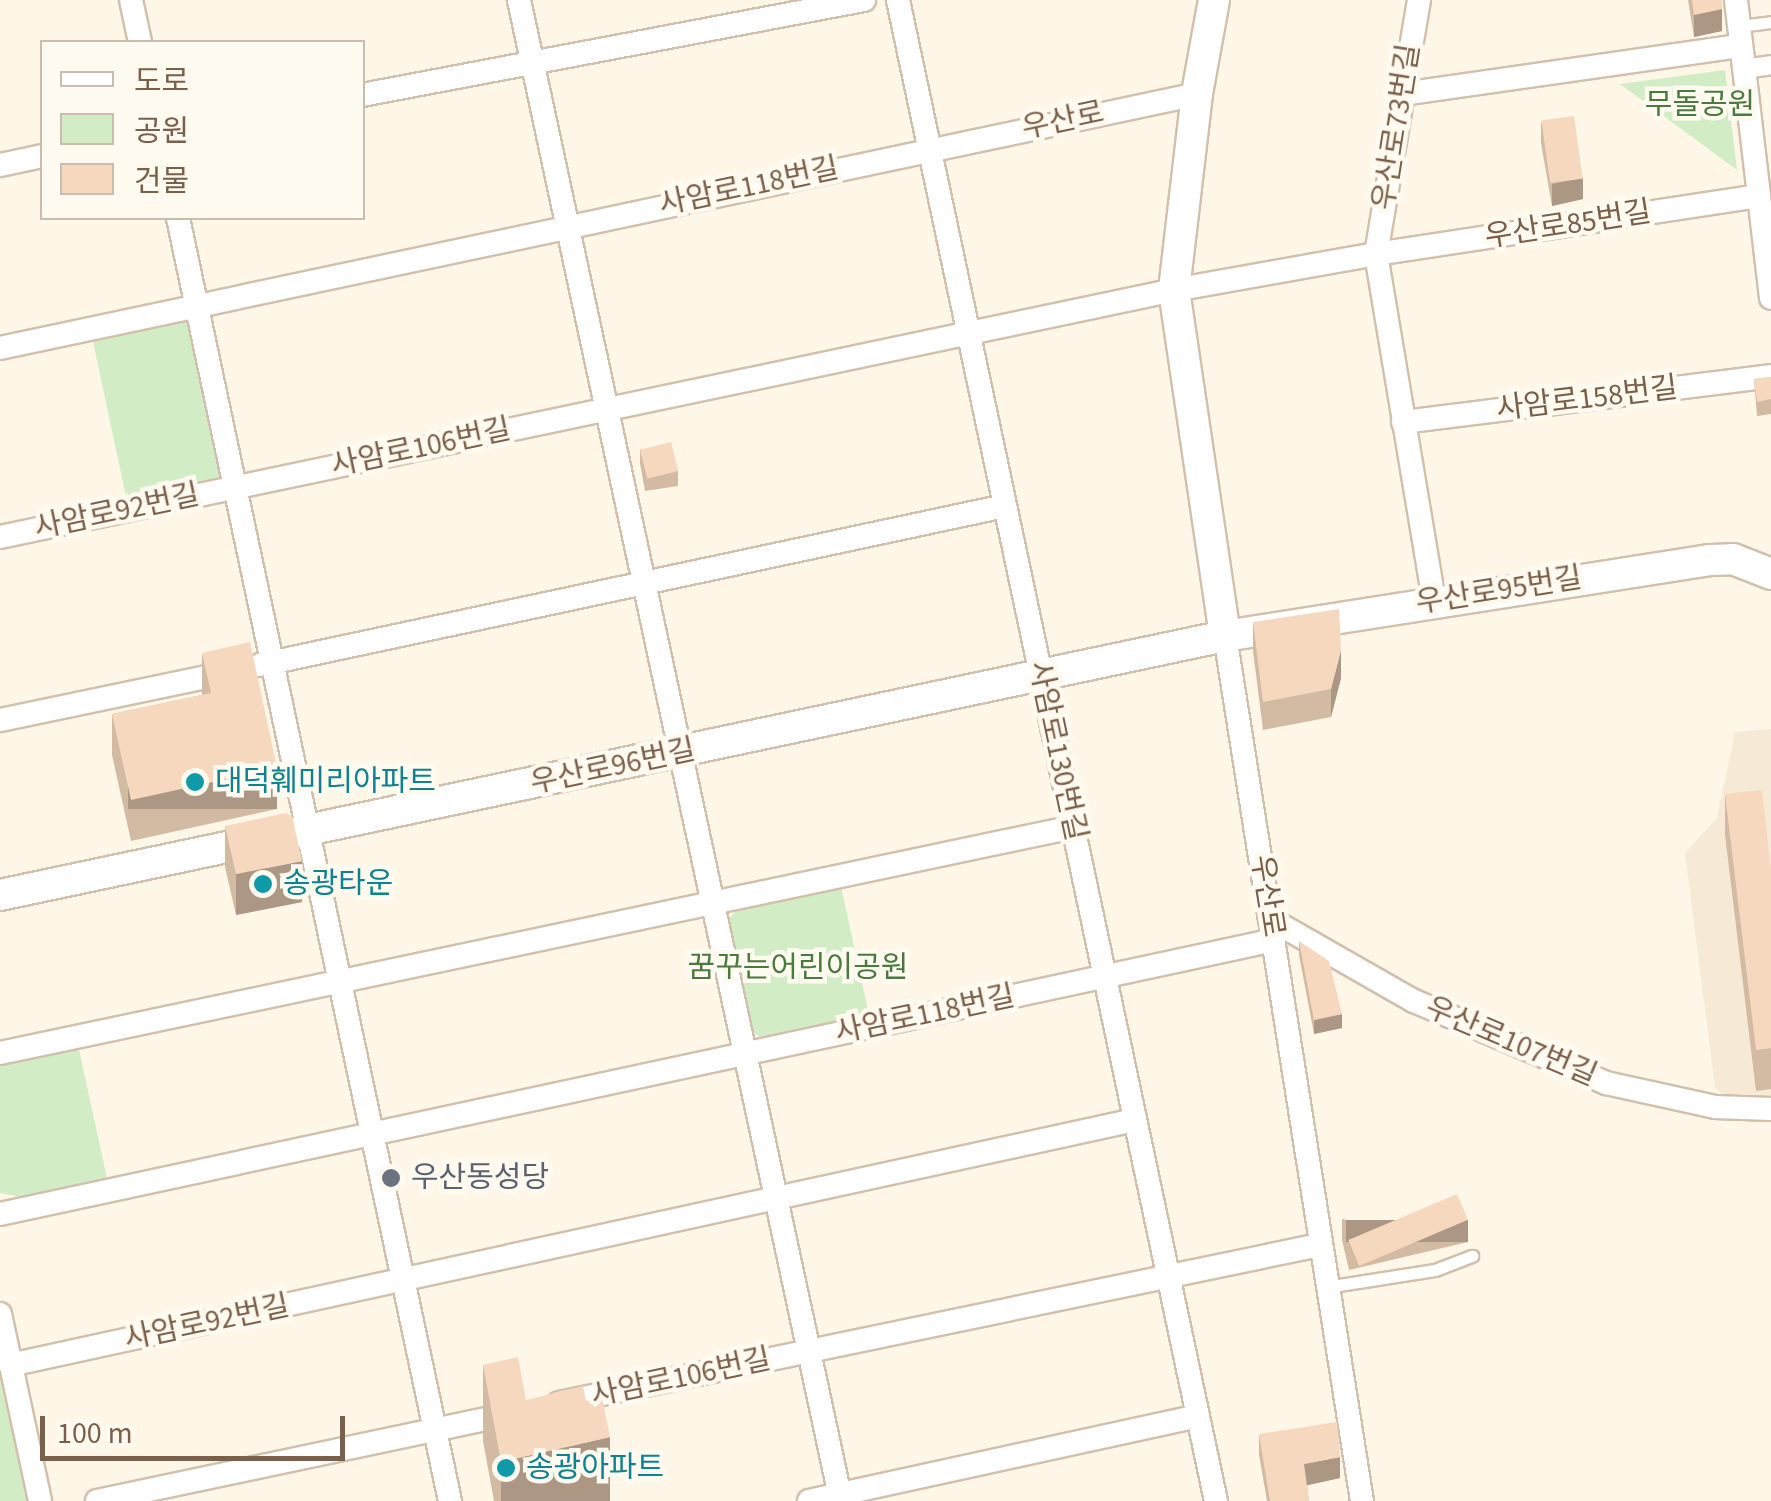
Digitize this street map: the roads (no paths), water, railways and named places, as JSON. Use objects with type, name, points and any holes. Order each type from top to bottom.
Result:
[{"type":"street","points":[[131,0],[140,40]]},
{"type":"street","points":[[520,0],[840,1498]]},
{"type":"street","points":[[365,94],[864,0]]},
{"type":"street","name":"사암로130번길","points":[[898,0],[1216,1501]]},
{"type":"street","name":"우산로","points":[[1214,0],[1197,94],[1174,290],[1319,1245],[1362,1501]]},
{"type":"street","name":"우산로73번길","points":[[1376,254],[1419,0]]},
{"type":"street","points":[[1736,0],[1771,298]]},
{"type":"street","points":[[1402,94],[1742,47],[1771,65]]},
{"type":"street","name":"우산로","points":[[929,149],[1197,94]]},
{"type":"street","name":"사암로118번길","points":[[568,225],[929,149]]},
{"type":"street","points":[[0,164],[40,156]]},
{"type":"street","name":"우산로85번길","points":[[1174,290],[1376,254],[1759,196]]},
{"type":"street","points":[[178,220],[450,1501]]},
{"type":"street","points":[[0,348],[568,225]]},
{"type":"street","points":[[1376,254],[1434,600]]},
{"type":"street","points":[[607,409],[1174,290]]},
{"type":"street","name":"사암로158번길","points":[[1403,422],[1771,376]]},
{"type":"street","name":"사암로106번길","points":[[234,487],[607,409]]},
{"type":"street","name":"사암로92번길","points":[[0,537],[234,487]]},
{"type":"street","points":[[0,720],[1005,506]]},
{"type":"street","name":"우산로95번길","points":[[1225,636],[1434,600],[1709,560],[1733,559],[1771,574]]},
{"type":"street","name":"우산로96번길","points":[[0,894],[681,754],[1225,636]]},
{"type":"street","points":[[0,1053],[1073,827]]},
{"type":"street","name":"사암로118번길","points":[[745,1054],[1104,976],[1272,929]]},
{"type":"street","name":"우산로107번길","points":[[1272,929],[1414,1001],[1606,1083],[1715,1107],[1771,1108]]},
{"type":"street","points":[[0,1214],[745,1054]]},
{"type":"street","points":[[403,1280],[1135,1120]]},
{"type":"street","points":[[810,1351],[1319,1245]]},
{"type":"street","name":"사암로92번길","points":[[10,1365],[403,1280]]},
{"type":"street","points":[[0,1314],[40,1501]]},
{"type":"street","name":"사암로106번길","points":[[435,1429],[810,1351]]},
{"type":"street","points":[[809,1501],[840,1498],[1198,1416]]},
{"type":"street","points":[[97,1501],[435,1429]]},
{"type":"lane","points":[[1742,47],[1771,22]]},
{"type":"lane","points":[[1326,1287],[1434,1270],[1472,1256]]},
{"type":"place","name":"대덕훼미리아파트","points":[[195,782]]},
{"type":"place","name":"송광타운","points":[[263,884]]},
{"type":"place","name":"우산동성당","points":[[391,1178]]},
{"type":"place","name":"송광아파트","points":[[506,1468]]},
{"type":"park label","name":"무돌공원","points":[[1700,105]]},
{"type":"park label","name":"꿈꾸는어린이공원","points":[[798,968]]}]
